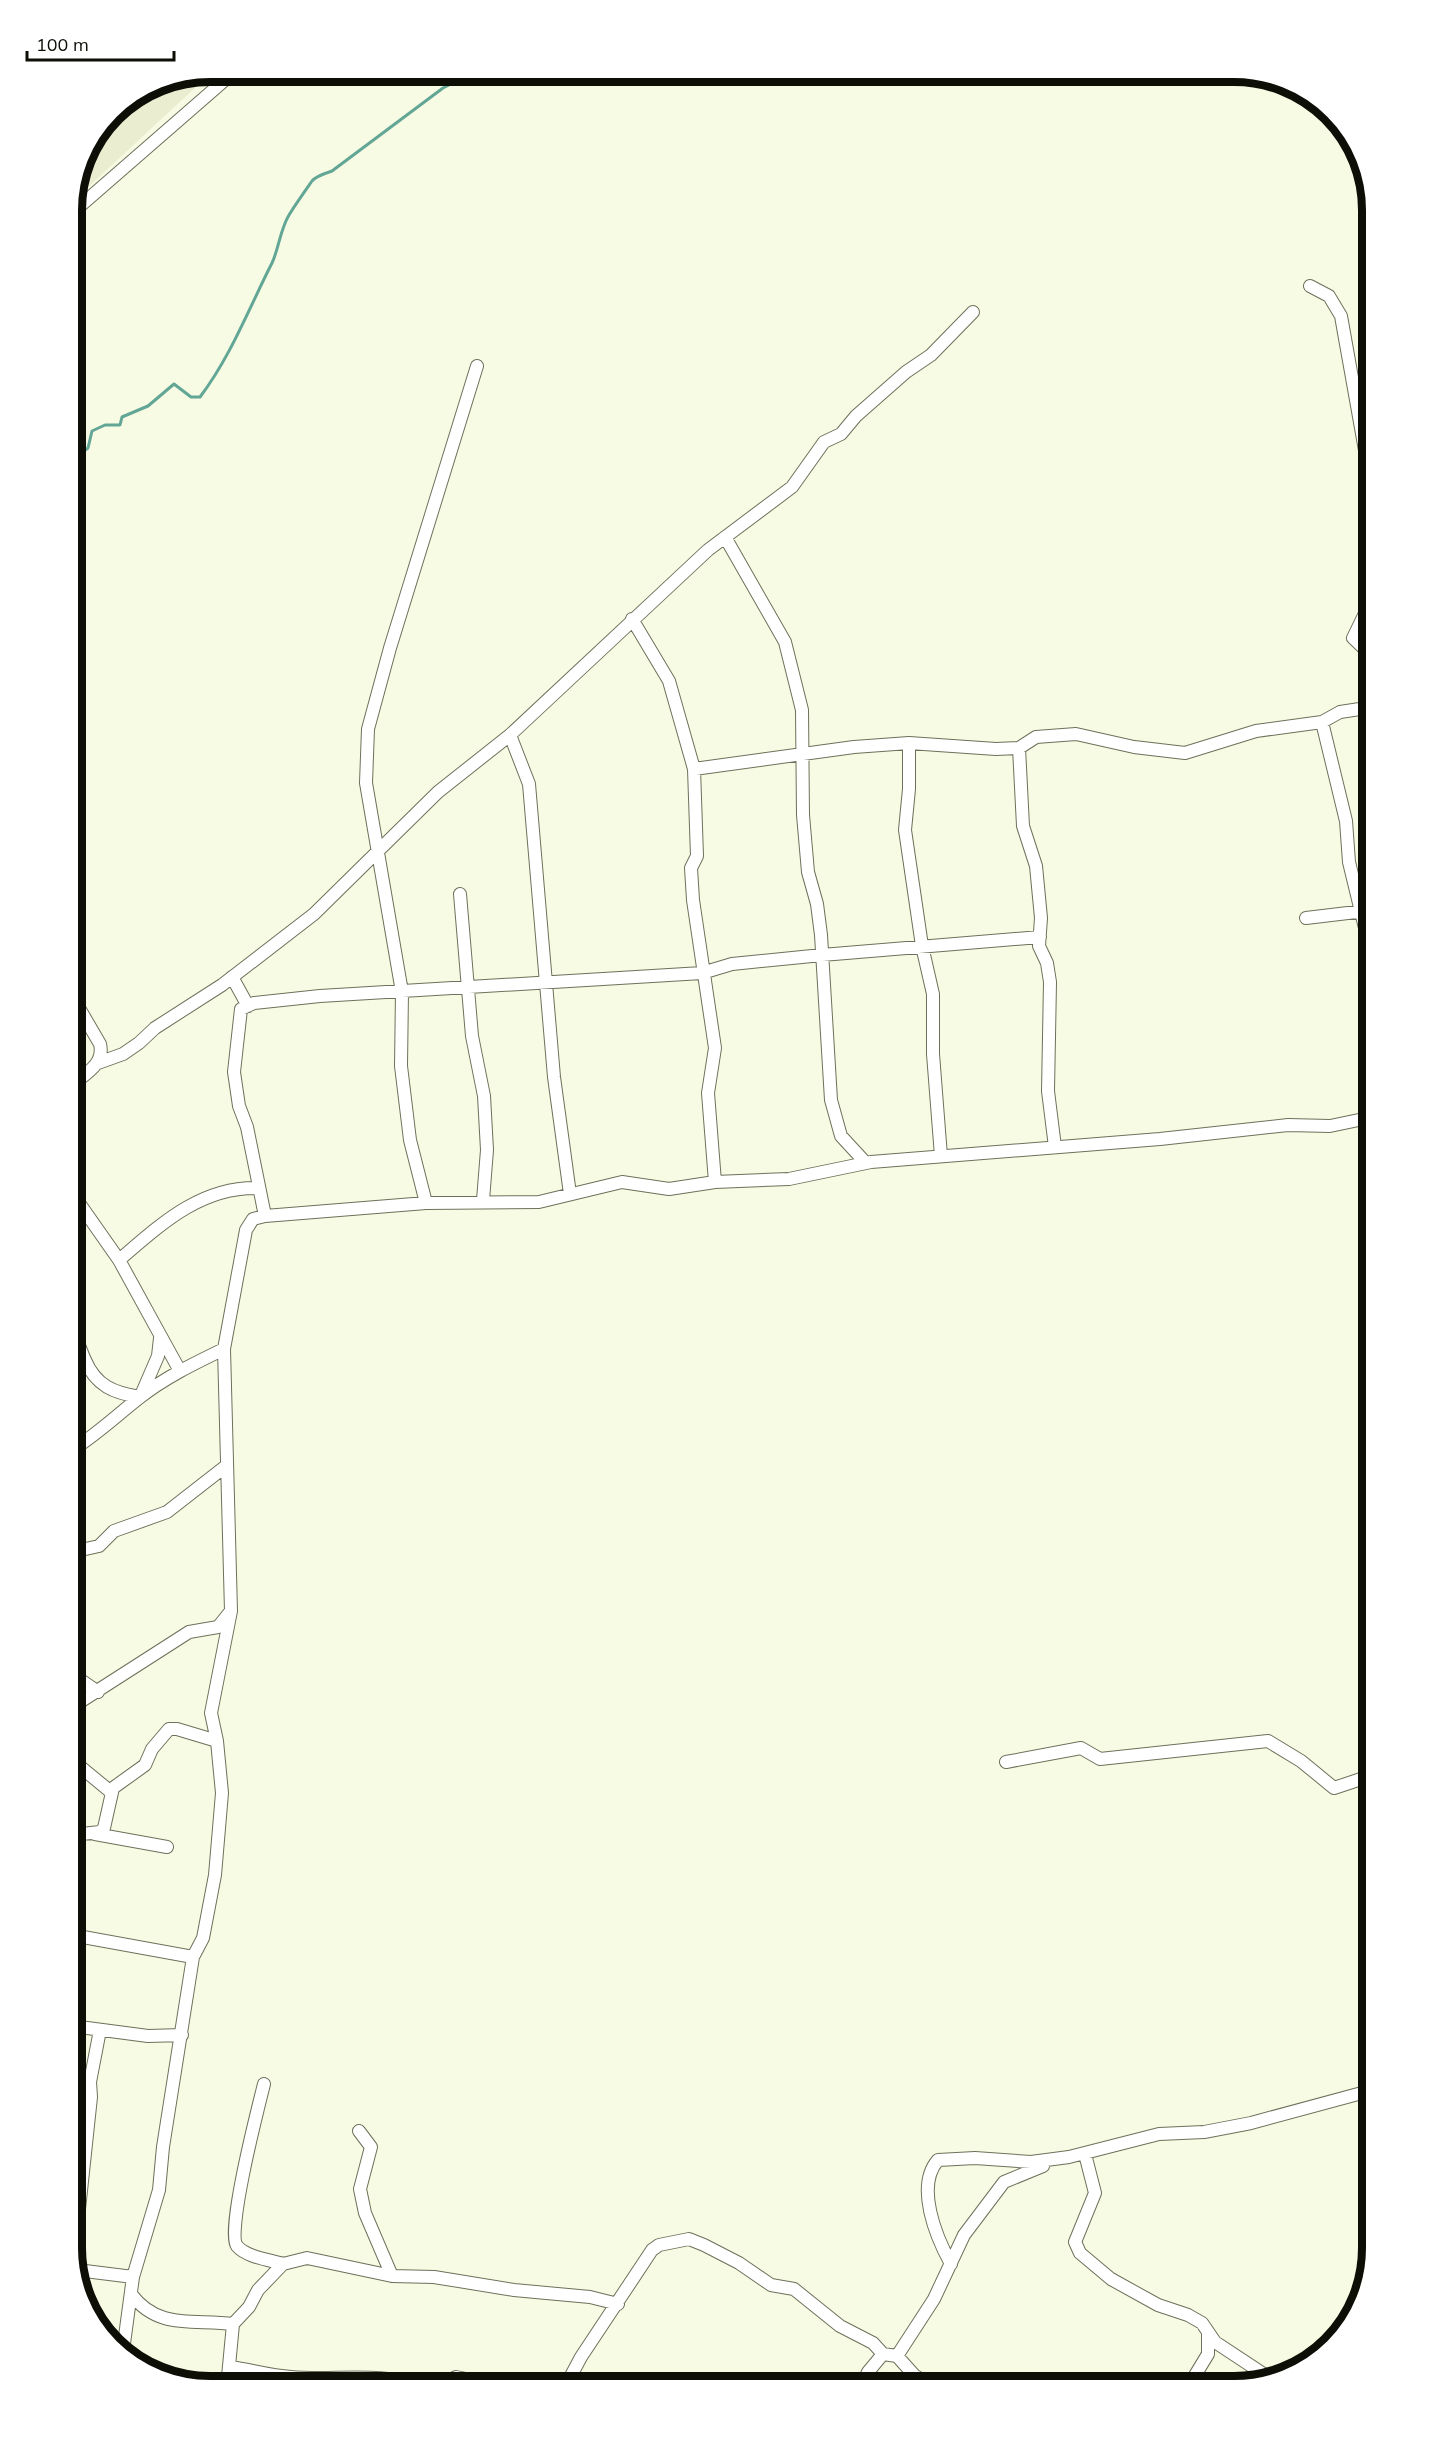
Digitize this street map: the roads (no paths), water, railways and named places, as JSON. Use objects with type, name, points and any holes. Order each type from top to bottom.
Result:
[{"type":"street","points":[[83,203],[222,82]]},
{"type":"street","points":[[1310,286],[1329,296],[1341,316],[1362,429]]},
{"type":"street","points":[[83,1076],[98,1063],[123,1054],[155,1028],[232,977],[314,914],[438,792],[510,735],[632,619],[725,537],[792,487],[824,442],[841,434],[898,379],[931,355],[973,312]]},
{"type":"street","points":[[426,1203],[410,1140],[401,1066],[402,992],[366,783],[368,729],[390,648],[477,366]]},
{"type":"street","points":[[725,537],[785,642],[802,710],[800,755],[808,872],[817,904],[831,1100],[841,1136],[865,1162]]},
{"type":"street","points":[[632,619],[669,681],[694,769],[696,856],[691,868],[702,973],[715,1048],[708,1093],[715,1182]]},
{"type":"street","points":[[1362,620],[1353,638],[1362,647]]},
{"type":"street","points":[[694,769],[909,743],[996,749],[1019,748],[1036,737],[1076,734],[1134,747],[1185,753],[1256,731],[1322,722],[1340,712],[1362,708]]},
{"type":"street","points":[[1322,722],[1346,821],[1349,862],[1362,897]]},
{"type":"street","points":[[510,735],[529,784],[554,1077],[570,1194]]},
{"type":"street","points":[[909,743],[909,789],[905,830],[922,946],[933,994],[933,1054],[941,1156]]},
{"type":"street","points":[[1019,748],[1023,826],[1036,866],[1039,946],[1047,963],[1050,982],[1048,1091],[1055,1147]]},
{"type":"street","points":[[460,894],[460,921],[470,987],[472,1036],[479,1060],[484,1096],[487,1150],[483,1200]]},
{"type":"street","points":[[1306,918],[1362,912]]},
{"type":"street","points":[[265,1216],[247,1127],[239,1106],[234,1072],[241,1009],[248,1006],[320,996],[702,973],[732,964],[822,954],[1040,937]]},
{"type":"street","points":[[232,977],[248,1006]]},
{"type":"street","points":[[83,1014],[100,1044],[102,1052],[98,1063]]},
{"type":"street","points":[[124,2343],[133,2277],[159,2190],[163,2146],[194,1957],[203,1938],[215,1875],[222,1792],[217,1741],[211,1713],[231,1611],[224,1349],[246,1230],[253,1219],[265,1216],[426,1203],[483,1200],[539,1202],[622,1182],[669,1189],[715,1182],[789,1179],[865,1162],[1160,1139],[1288,1125],[1330,1126],[1362,1119]]},
{"type":"street","points":[[119,1260],[154,1230],[200,1198],[240,1188],[259,1188]]},
{"type":"street","points":[[83,1208],[119,1260],[180,1371]]},
{"type":"street","points":[[140,1397],[150,1379],[160,1338]]},
{"type":"street","points":[[82,1444],[95,1436],[140,1397],[180,1371],[224,1349]]},
{"type":"street","points":[[82,1352],[98,1382],[117,1393],[140,1397]]},
{"type":"street","points":[[82,1550],[99,1546],[114,1532],[167,1512],[226,1466]]},
{"type":"street","points":[[82,1701],[189,1632],[218,1627],[231,1611]]},
{"type":"street","points":[[82,1681],[98,1692]]},
{"type":"street","points":[[95,1834],[104,1828],[111,1792],[145,1765],[152,1749],[169,1730],[177,1729],[217,1741]]},
{"type":"street","points":[[1006,1762],[1081,1748],[1100,1759],[1268,1741],[1301,1761],[1334,1788],[1362,1779]]},
{"type":"street","points":[[82,1768],[111,1792]]},
{"type":"street","points":[[82,1835],[95,1834],[167,1847]]},
{"type":"street","points":[[82,1937],[194,1957]]},
{"type":"street","points":[[82,2027],[148,2036],[182,2035]]},
{"type":"street","points":[[82,2181],[91,2097],[90,2082],[100,2030]]},
{"type":"street","points":[[82,2080],[90,2082]]},
{"type":"street","points":[[264,2084],[237,2207],[233,2240],[238,2248],[283,2264],[307,2258],[392,2276],[434,2277],[514,2290],[590,2297],[618,2304]]},
{"type":"street","points":[[951,2264],[938,2239],[926,2187],[930,2169],[938,2160],[975,2158],[1031,2162],[1069,2157],[1159,2134],[1204,2132],[1258,2121],[1362,2093]]},
{"type":"street","points":[[359,2131],[371,2147],[360,2189],[365,2213],[392,2276]]},
{"type":"street","points":[[1085,2154],[1095,2193],[1075,2241],[1080,2253],[1111,2279],[1158,2305],[1188,2315],[1202,2324],[1215,2342],[1262,2373]]},
{"type":"street","points":[[897,2356],[934,2299],[964,2235],[1004,2182],[1069,2157]]},
{"type":"street","points":[[571,2376],[652,2250],[659,2245],[689,2240],[740,2263],[771,2285],[794,2289],[840,2325],[873,2343],[882,2354],[897,2356],[917,2376]]},
{"type":"street","points":[[229,2376],[233,2324],[249,2307],[258,2290],[283,2264]]},
{"type":"street","points":[[85,2271],[133,2277]]},
{"type":"street","points":[[131,2294],[141,2308],[154,2316],[180,2321],[233,2324]]},
{"type":"street","points":[[1195,2376],[1208,2354],[1208,2332]]},
{"type":"street","points":[[866,2376],[882,2354]]},
{"type":"street","points":[[231,2367],[281,2376]]},
{"type":"waterway","points":[[83,452],[88,448],[92,431],[105,425],[120,425],[122,417],[148,406],[174,384],[191,397],[200,397],[239,332],[272,263],[286,221],[312,181],[332,171],[443,88],[455,82]]}]
